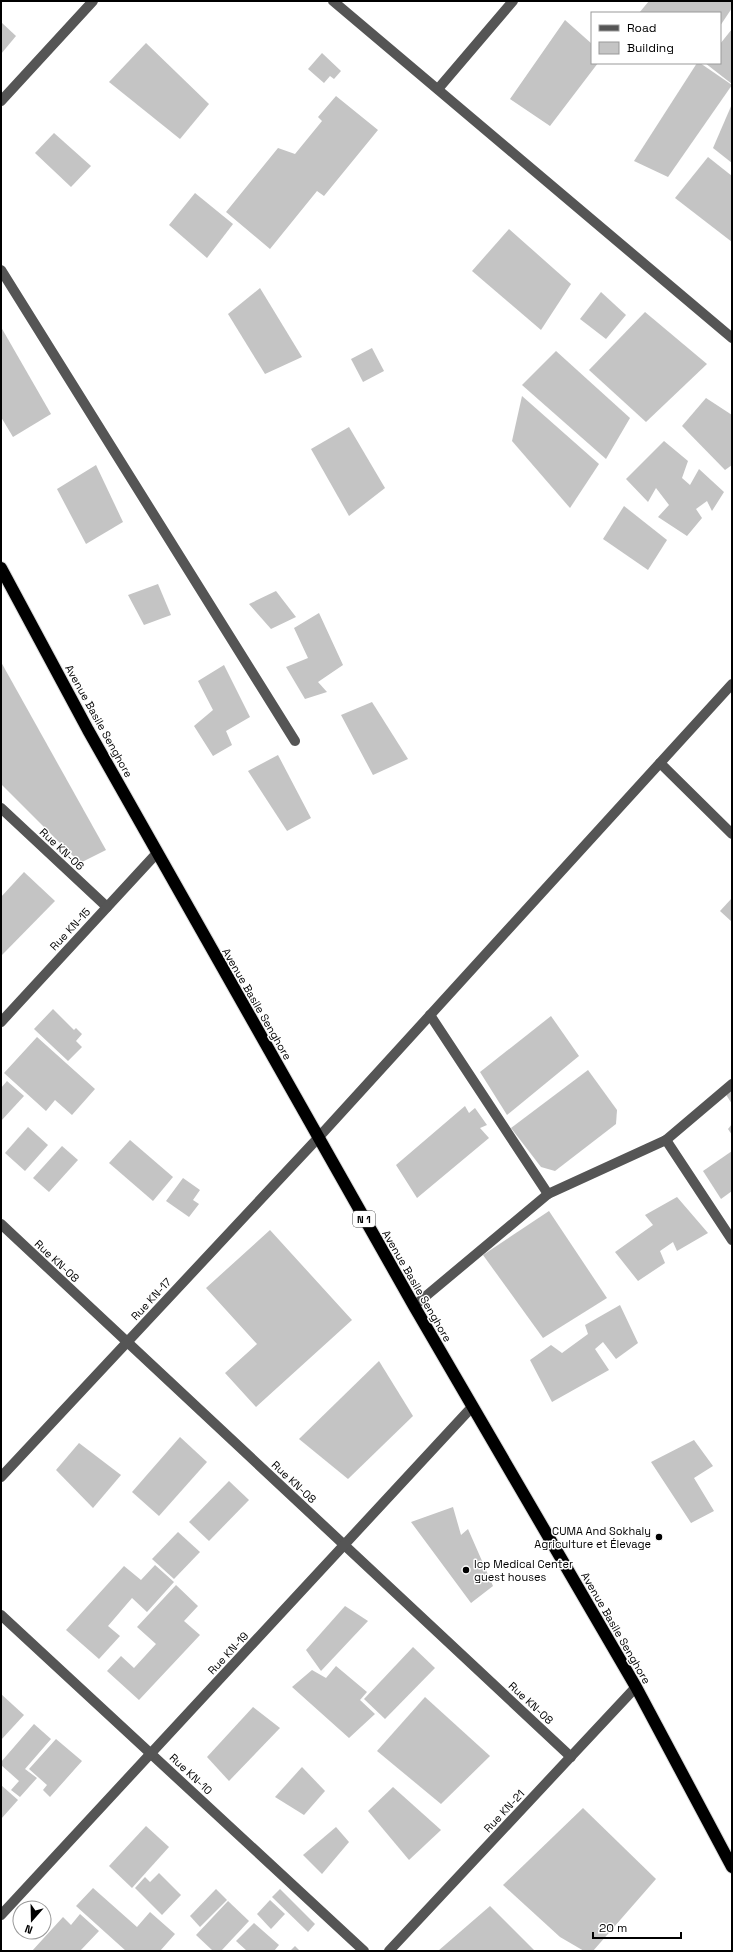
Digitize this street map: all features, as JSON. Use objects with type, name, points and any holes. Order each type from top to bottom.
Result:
[{"type":"highway","name":"Avenue Basile Senghore","points":[[1,568],[4,583],[414,1306],[636,1687],[732,1867]]},
{"type":"street","points":[[1,101],[93,1]]},
{"type":"street","points":[[333,1],[732,338]]},
{"type":"street","points":[[438,89],[513,1]]},
{"type":"street","points":[[1,270],[295,741]]},
{"type":"street","name":"Rue KN-17","points":[[1,1477],[318,1138],[732,684]]},
{"type":"street","points":[[660,764],[732,834]]},
{"type":"street","name":"Rue KN-06","points":[[1,808],[107,907]]},
{"type":"street","name":"Rue KN-15","points":[[1,1022],[157,853]]},
{"type":"street","points":[[430,1015],[548,1194]]},
{"type":"street","points":[[414,1306],[548,1194],[666,1140],[732,1084]]},
{"type":"street","points":[[666,1140],[732,1240]]},
{"type":"street","name":"Rue KN-08","points":[[1,1224],[571,1757]]},
{"type":"street","name":"Rue KN-19","points":[[1,1916],[472,1407]]},
{"type":"street","name":"Rue KN-10","points":[[1,1615],[364,1951]]},
{"type":"street","name":"Rue KN-21","points":[[389,1951],[636,1687]]},
{"type":"building","points":[[649,1],[732,1],[732,8],[721,24],[721,12],[640,12]]},
{"type":"building","points":[[565,20],[591,43],[591,64],[597,64],[550,126],[510,99]]},
{"type":"building","points":[[1,22],[16,36],[1,54]]},
{"type":"building","points":[[732,29],[732,84],[706,64],[721,64],[721,43]]},
{"type":"building","points":[[146,43],[209,104],[180,139],[109,82]]},
{"type":"building","points":[[322,53],[341,71],[334,79],[330,76],[324,83],[308,69]]},
{"type":"building","points":[[696,64],[701,64],[732,85],[668,177],[634,161]]},
{"type":"building","points":[[336,96],[378,130],[324,196],[317,191],[270,249],[226,212],[278,148],[295,154],[322,121],[318,117]]},
{"type":"building","points":[[732,104],[732,163],[713,148]]},
{"type":"building","points":[[54,133],[91,166],[71,187],[35,153]]},
{"type":"building","points":[[708,157],[732,176],[732,242],[675,198]]},
{"type":"building","points":[[195,193],[233,224],[207,258],[169,225]]},
{"type":"building","points":[[509,229],[571,284],[541,330],[472,271]]},
{"type":"building","points":[[260,288],[302,357],[265,374],[228,314]]},
{"type":"building","points":[[601,292],[626,315],[606,339],[580,319]]},
{"type":"building","points":[[645,312],[707,364],[646,422],[589,370]]},
{"type":"building","points":[[1,327],[51,414],[13,437],[1,417]]},
{"type":"building","points":[[372,348],[384,371],[363,382],[351,359]]},
{"type":"building","points":[[556,351],[630,418],[606,459],[522,385]]},
{"type":"building","points":[[522,396],[599,464],[570,508],[512,441]]},
{"type":"building","points":[[706,398],[732,415],[732,465],[725,470],[682,426]]},
{"type":"building","points":[[349,427],[385,488],[349,516],[311,449]]},
{"type":"building","points":[[664,441],[688,461],[682,478],[690,485],[699,469],[724,492],[712,511],[707,501],[696,509],[702,518],[687,536],[658,517],[669,505],[656,488],[648,502],[626,479]]},
{"type":"building","points":[[96,465],[123,522],[86,544],[57,489]]},
{"type":"building","points":[[624,506],[667,540],[648,570],[603,539]]},
{"type":"building","points":[[158,584],[171,615],[144,625],[128,595]]},
{"type":"building","points":[[276,591],[296,617],[271,629],[249,604]]},
{"type":"building","points":[[319,613],[343,665],[318,682],[327,692],[305,699],[286,667],[308,658],[294,628]]},
{"type":"building","points":[[1,662],[106,850],[80,863],[1,784]]},
{"type":"building","points":[[224,665],[250,717],[226,731],[232,745],[213,756],[194,726],[213,710],[198,681]]},
{"type":"building","points":[[372,702],[408,759],[373,775],[341,715]]},
{"type":"building","points":[[278,755],[311,818],[287,831],[248,771]]},
{"type":"building","points":[[24,872],[55,901],[1,956],[1,897]]},
{"type":"building","points":[[732,898],[732,922],[720,911]]},
{"type":"building","points":[[53,1009],[74,1030],[76,1028],[82,1034],[76,1041],[82,1047],[68,1061],[34,1029]]},
{"type":"building","points":[[551,1016],[579,1056],[507,1115],[480,1072]]},
{"type":"building","points":[[37,1037],[95,1089],[72,1115],[55,1100],[46,1111],[4,1073]]},
{"type":"building","points":[[588,1070],[617,1110],[616,1124],[555,1171],[541,1167],[511,1128]]},
{"type":"building","points":[[7,1081],[24,1096],[1,1121],[1,1088]]},
{"type":"building","points":[[732,1088],[732,1104],[725,1093]]},
{"type":"building","points":[[465,1106],[469,1113],[475,1108],[487,1125],[480,1128],[489,1138],[417,1198],[396,1165]]},
{"type":"building","points":[[732,1124],[732,1135],[728,1129]]},
{"type":"building","points":[[28,1127],[48,1145],[25,1171],[5,1153]]},
{"type":"building","points":[[130,1140],[173,1177],[153,1201],[109,1163]]},
{"type":"building","points":[[62,1146],[78,1160],[49,1192],[33,1178]]},
{"type":"building","points":[[732,1151],[732,1191],[721,1199],[703,1171]]},
{"type":"building","points":[[183,1178],[200,1190],[193,1200],[199,1204],[189,1217],[166,1201]]},
{"type":"building","points":[[677,1197],[708,1233],[677,1251],[673,1242],[660,1251],[665,1263],[638,1281],[615,1252],[653,1225],[645,1215]]},
{"type":"building","points":[[549,1211],[607,1298],[543,1338],[483,1255]]},
{"type":"building","points":[[270,1230],[352,1320],[256,1407],[225,1373],[257,1344],[206,1288]]},
{"type":"building","points":[[620,1305],[638,1343],[616,1359],[603,1342],[595,1349],[609,1370],[552,1402],[530,1360],[551,1345],[562,1353],[588,1334],[585,1325]]},
{"type":"building","points":[[379,1361],[413,1416],[348,1479],[299,1439]]},
{"type":"building","points":[[180,1437],[207,1462],[159,1516],[132,1492]]},
{"type":"building","points":[[694,1440],[713,1466],[694,1478],[714,1511],[691,1523],[651,1462]]},
{"type":"building","points":[[79,1443],[121,1475],[93,1508],[56,1470]]},
{"type":"building","points":[[229,1481],[249,1500],[209,1541],[189,1522]]},
{"type":"building","points":[[453,1507],[461,1535],[468,1529],[493,1586],[471,1603],[411,1522]]},
{"type":"building","points":[[178,1532],[200,1552],[174,1579],[152,1559]]},
{"type":"building","points":[[155,1565],[174,1582],[147,1612],[132,1598],[108,1626],[120,1636],[99,1659],[66,1630],[124,1566],[141,1580]]},
{"type":"building","points":[[176,1585],[198,1606],[184,1621],[200,1635],[139,1700],[107,1671],[121,1656],[134,1668],[156,1644],[137,1627]]},
{"type":"building","points":[[345,1606],[368,1621],[321,1671],[306,1650]]},
{"type":"building","points":[[413,1647],[435,1668],[385,1719],[364,1699]]},
{"type":"building","points":[[336,1666],[367,1692],[360,1700],[375,1714],[349,1738],[292,1687],[312,1670],[326,1678]]},
{"type":"building","points":[[1,1694],[24,1715],[1,1740]]},
{"type":"building","points":[[425,1697],[490,1756],[441,1804],[377,1751]]},
{"type":"building","points":[[253,1707],[280,1728],[229,1781],[207,1757]]},
{"type":"building","points":[[34,1724],[51,1739],[25,1769],[37,1778],[20,1797],[11,1790],[19,1781],[1,1765],[1,1762]]},
{"type":"building","points":[[56,1739],[82,1761],[50,1797],[43,1790],[47,1785],[29,1769]]},
{"type":"building","points":[[302,1767],[325,1791],[304,1815],[275,1797]]},
{"type":"building","points":[[1,1785],[18,1800],[1,1819]]},
{"type":"building","points":[[393,1787],[441,1830],[409,1860],[368,1811]]},
{"type":"building","points":[[583,1808],[656,1879],[593,1951],[584,1951],[560,1937],[503,1885]]},
{"type":"building","points":[[146,1826],[169,1847],[132,1888],[109,1866]]},
{"type":"building","points":[[336,1827],[349,1842],[322,1874],[303,1855]]},
{"type":"building","points":[[159,1873],[181,1895],[162,1915],[135,1888],[145,1877],[150,1882]]},
{"type":"building","points":[[93,1888],[137,1927],[150,1912],[175,1934],[160,1951],[126,1951],[76,1906]]},
{"type":"building","points":[[216,1889],[227,1900],[200,1927],[190,1916]]},
{"type":"building","points":[[280,1889],[315,1924],[308,1932],[272,1897]]},
{"type":"building","points":[[270,1900],[285,1914],[271,1929],[257,1914]]},
{"type":"building","points":[[228,1901],[249,1921],[221,1951],[213,1951],[196,1935]]},
{"type":"building","points":[[490,1906],[535,1951],[438,1951]]},
{"type":"building","points":[[80,1914],[99,1931],[80,1951],[32,1951],[42,1940],[52,1940],[52,1929],[63,1917],[71,1925]]},
{"type":"building","points":[[254,1923],[279,1945],[274,1951],[247,1951],[236,1941]]},
{"type":"building","points":[[295,1946],[300,1951],[290,1951]]},
{"type":"place","name":"CUMA And Sokhaly Agriculture et Élevage","points":[[659,1537]]},
{"type":"place","name":"Icp Medical Center guest houses","points":[[466,1570]]}]
